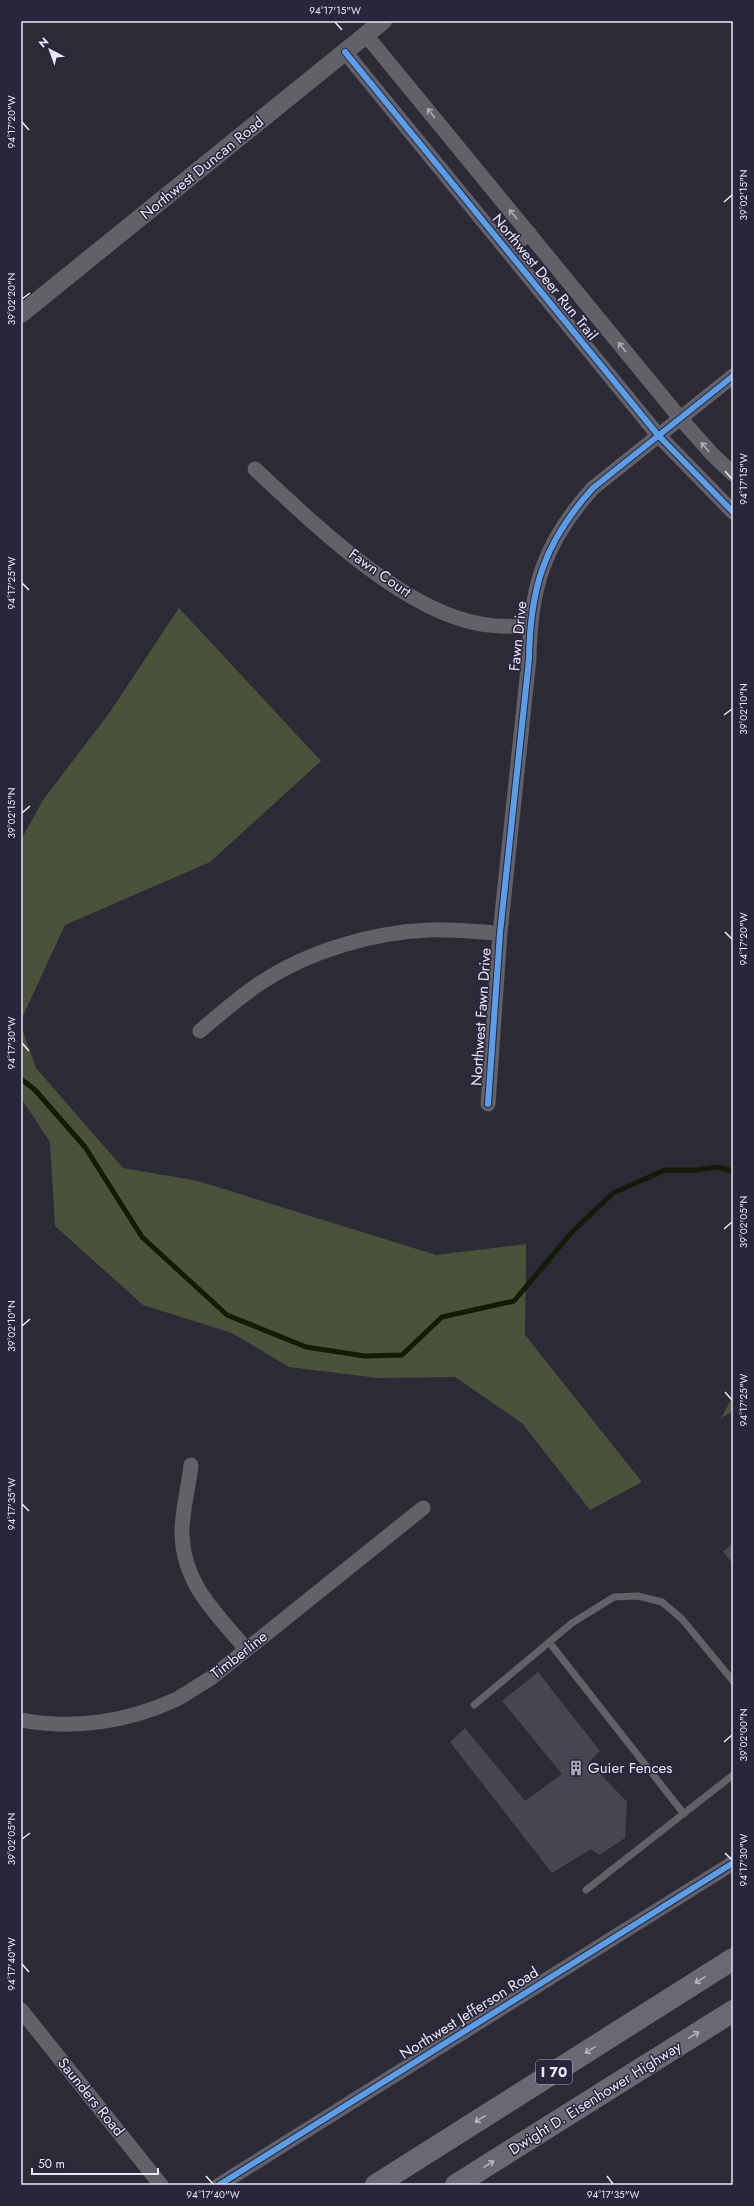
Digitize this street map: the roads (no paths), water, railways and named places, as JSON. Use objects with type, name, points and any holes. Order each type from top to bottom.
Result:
[{"type":"highway","name":"I 70","points":[[376,2185],[733,1960]]},
{"type":"highway","name":"Dwight D. Eisenhower Highway","points":[[456,2185],[733,2011]]},
{"type":"street","name":"Northwest Duncan Road","points":[[21,314],[383,21]]},
{"type":"street","name":"Northwest Deer Run Trail","points":[[366,35],[680,418],[712,454],[733,474]]},
{"type":"street","name":"Northwest Deer Run Trail","points":[[345,52],[658,436],[733,512]]},
{"type":"street","points":[[508,251],[529,233]]},
{"type":"street","name":"Fawn Drive","points":[[500,932],[529,659],[529,626],[541,568],[555,537],[575,508],[593,488],[733,376]]},
{"type":"street","name":"Fawn Court","points":[[255,469],[371,570],[396,587],[450,614],[480,624],[529,626]]},
{"type":"street","points":[[200,1031],[240,996],[263,981],[294,964],[360,940],[396,933],[430,930],[500,932]]},
{"type":"street","name":"Northwest Fawn Drive","points":[[488,1104],[500,932]]},
{"type":"street","points":[[192,1465],[182,1534],[191,1577],[201,1595],[246,1649]]},
{"type":"street","name":"Timberline","points":[[21,1720],[79,1725],[116,1719],[152,1709],[178,1698],[211,1678],[423,1508]]},
{"type":"street","name":"Northwest Jefferson Road","points":[[219,2185],[733,1863]]},
{"type":"street","name":"Saunders Road","points":[[21,2010],[161,2185]]},
{"type":"lane","points":[[474,1705],[572,1623],[614,1597],[638,1596],[662,1602],[682,1619],[733,1682]]},
{"type":"lane","points":[[549,1642],[684,1814]]},
{"type":"lane","points":[[586,1890],[733,1775]]},
{"type":"waterway","points":[[21,1079],[35,1090],[85,1147],[142,1237],[227,1315],[306,1347],[365,1356],[402,1355],[442,1317],[514,1301],[572,1232],[613,1193],[665,1170],[697,1170],[717,1167],[733,1171]]},
{"type":"place","name":"Guier Fences","points":[[576,1768]]}]
